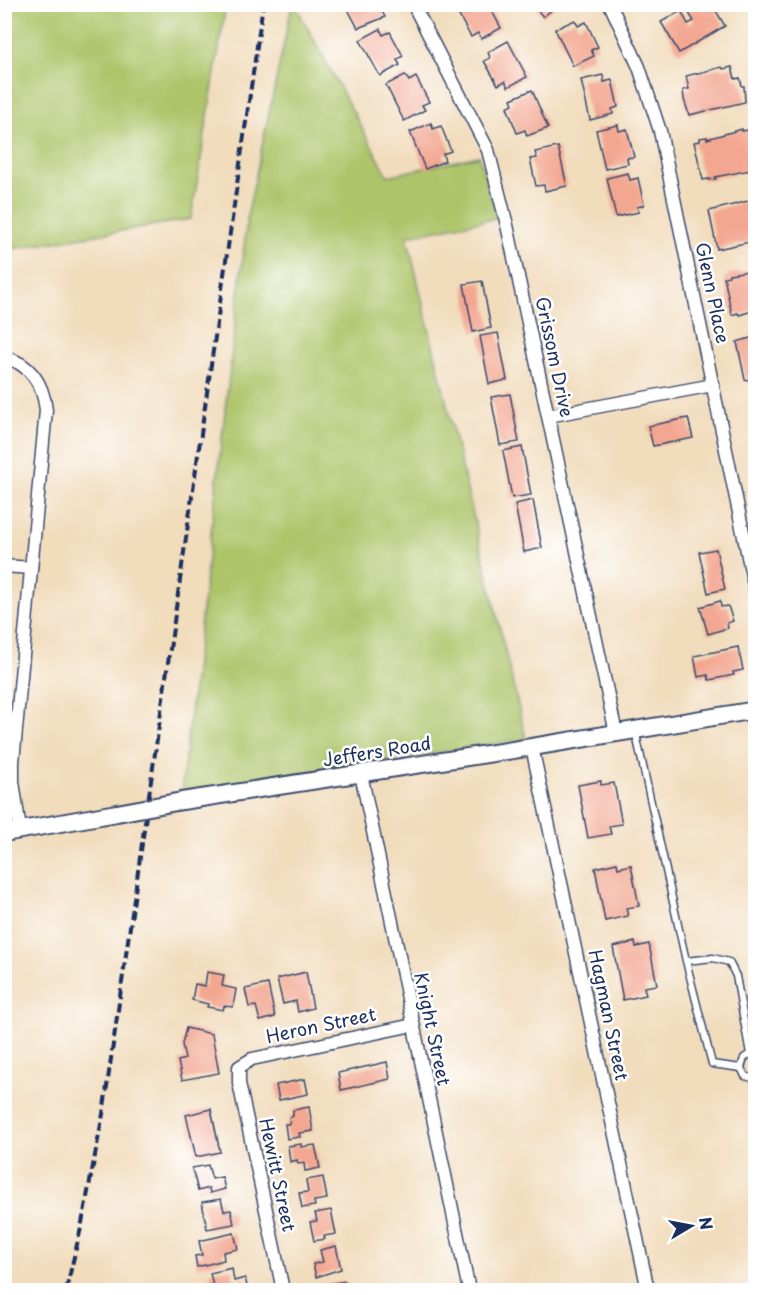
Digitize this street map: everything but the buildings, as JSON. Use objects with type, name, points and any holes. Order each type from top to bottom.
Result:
[{"type":"main road","name":"Jeffers Road","points":[[12,831],[182,801],[756,710]]},
{"type":"street","name":"Grissom Drive","points":[[413,4],[488,150],[507,225],[616,732]]},
{"type":"street","name":"Glenn Place","points":[[610,4],[639,67],[660,131],[756,595]]},
{"type":"street","points":[[4,357],[26,367],[41,385],[46,410],[14,762],[12,831]]},
{"type":"street","points":[[548,416],[713,385]]},
{"type":"street","points":[[4,566],[31,568]]},
{"type":"street","name":"Hagman Street","points":[[532,747],[648,1290]]},
{"type":"street","name":"Knight Street","points":[[361,774],[469,1290]]},
{"type":"street","name":"Heron Street","points":[[239,1067],[252,1059],[413,1025]]},
{"type":"street","name":"Hewitt Street","points":[[239,1067],[239,1083],[283,1290]]},
{"type":"lane","points":[[635,729],[686,961],[712,1064],[741,1068]]},
{"type":"lane","points":[[686,961],[713,958],[729,962],[736,976],[753,1054],[744,1058],[741,1068],[745,1076],[756,1079]]},
{"type":"green space","points":[[5,4],[226,5],[191,219],[5,250]]},
{"type":"green space","points":[[292,5],[295,5],[388,176],[479,156],[497,218],[407,236],[526,739],[181,792],[248,212]]},
{"type":"railway","points":[[66,1290],[81,1228],[103,1114],[263,4]]}]
